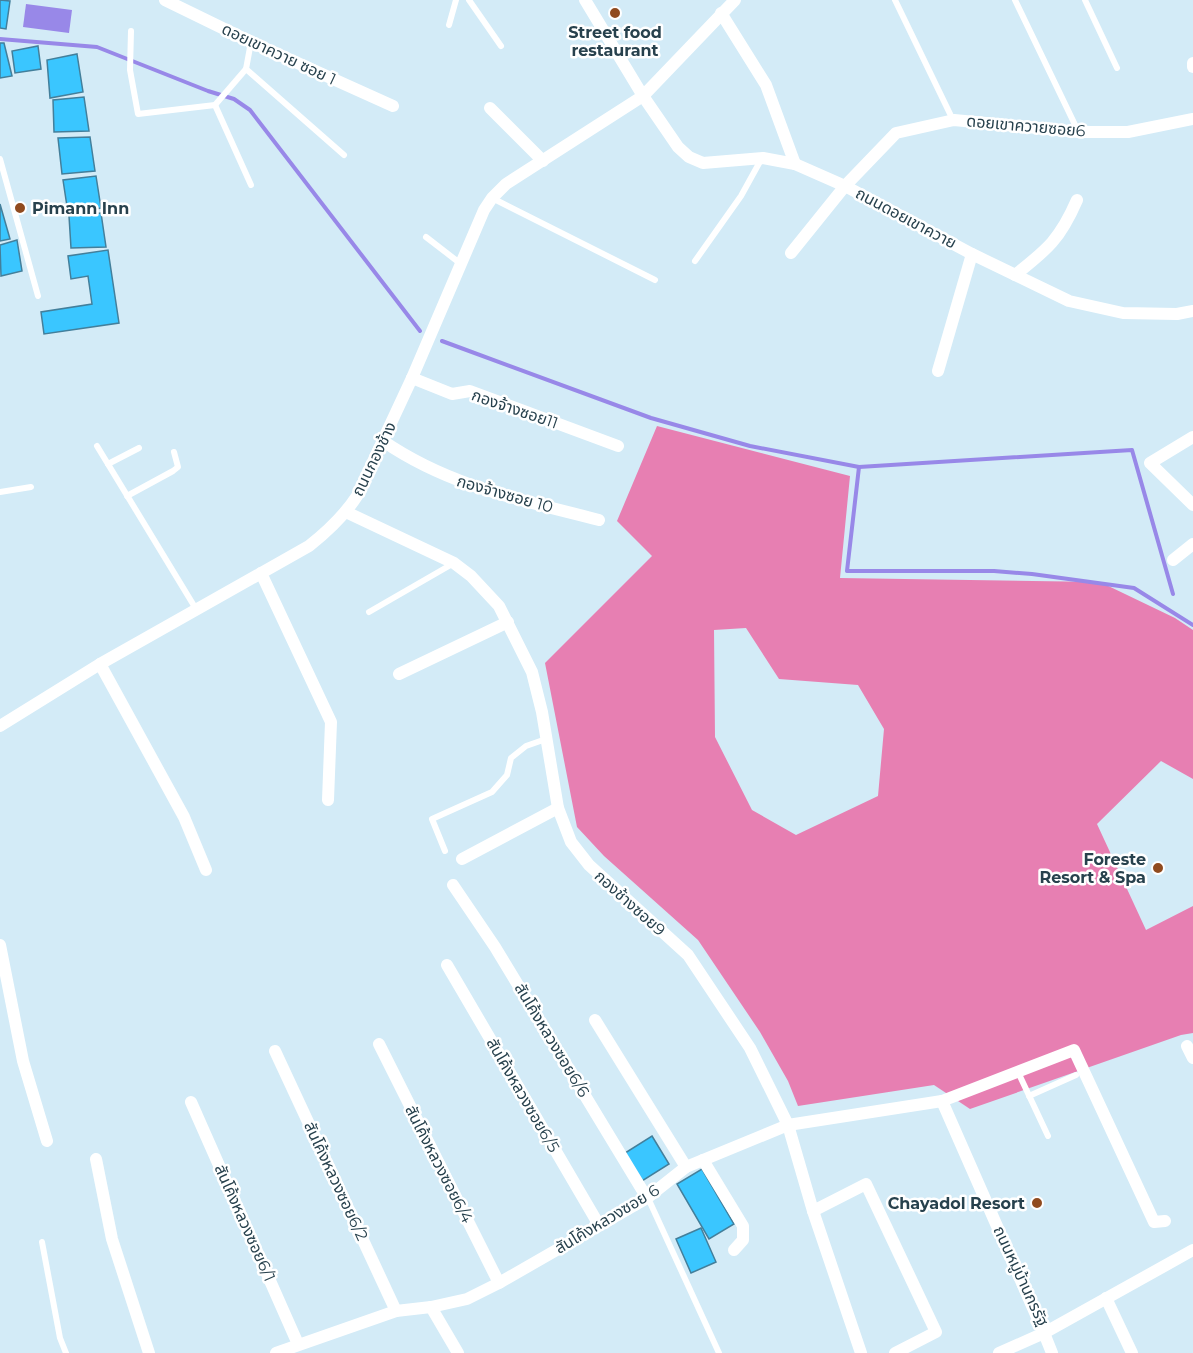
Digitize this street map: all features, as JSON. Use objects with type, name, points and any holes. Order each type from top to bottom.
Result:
[{"type":"street","name":"ดอยเขาควาย ซอย 1","points":[[165,0],[251,42],[393,106]]},
{"type":"street","name":"ถนนดอยเขาควาย","points":[[585,0],[643,96],[678,147],[689,157],[703,163],[763,158],[795,164],[845,186],[972,254],[1069,301],[1123,313],[1177,314],[1193,311]]},
{"type":"street","name":"ถนนกองช้าง","points":[[0,726],[100,664],[309,546],[346,512],[357,496],[383,441],[484,210],[492,198],[506,184],[643,96],[735,0]]},
{"type":"street","points":[[721,13],[766,85],[795,164]]},
{"type":"street","points":[[490,108],[543,161]]},
{"type":"street","name":"ดอยเขาควายซอย6","points":[[791,253],[845,186],[896,133],[954,120],[1079,132],[1128,132],[1193,119]]},
{"type":"street","points":[[1015,275],[1048,249],[1066,224],[1077,200]]},
{"type":"street","points":[[938,371],[972,254]]},
{"type":"street","name":"กองจ้างซอย11","points":[[412,378],[452,394],[470,391],[618,446]]},
{"type":"street","points":[[1193,437],[1150,463],[1193,505]]},
{"type":"street","name":"กองจ้างซอย 10","points":[[383,441],[409,459],[482,490],[599,520]]},
{"type":"street","name":"กองช้างซอย9","points":[[346,512],[454,563],[471,576],[499,606],[532,672],[558,808],[571,842],[589,865],[688,955],[750,1048],[788,1125],[813,1211],[861,1353]]},
{"type":"street","points":[[1173,560],[1193,544]]},
{"type":"street","points":[[261,573],[331,722],[328,800]]},
{"type":"street","points":[[399,674],[508,622]]},
{"type":"street","points":[[100,664],[184,817],[206,870]]},
{"type":"street","points":[[462,859],[558,808]]},
{"type":"street","name":"สันโค้งหลวงซอย6/6","points":[[453,885],[501,957],[647,1198]]},
{"type":"street","points":[[0,945],[23,1061],[47,1141]]},
{"type":"street","name":"สันโค้งหลวงซอย6/5","points":[[447,965],[599,1225]]},
{"type":"street","points":[[595,1020],[686,1167]]},
{"type":"street","name":"สันโค้งหลวงซอย6/4","points":[[379,1044],[499,1283]]},
{"type":"street","points":[[1187,1046],[1193,1059]]},
{"type":"street","name":"สันโค้งหลวงซอย 6","points":[[276,1353],[396,1311],[467,1299],[647,1198],[686,1167],[788,1125],[942,1101],[1074,1050],[1154,1222],[1165,1221]]},
{"type":"street","name":"สันโค้งหลวงซอย6/2","points":[[275,1051],[396,1311]]},
{"type":"street","name":"ถนนหมู่บ้านกรรัฐ","points":[[942,1101],[1044,1333],[1192,1252]]},
{"type":"street","name":"สันโค้งหลวงซอย6/1","points":[[191,1102],[298,1344]]},
{"type":"street","points":[[96,1159],[112,1239],[148,1353]]},
{"type":"street","points":[[703,1160],[743,1226],[743,1240],[734,1250]]},
{"type":"street","points":[[813,1211],[866,1184],[936,1332],[895,1353]]},
{"type":"street","points":[[1106,1298],[1132,1353]]},
{"type":"street","points":[[430,1307],[458,1353]]},
{"type":"street","points":[[999,1353],[1044,1333],[1052,1353]]},
{"type":"lane","points":[[449,25],[456,0]]},
{"type":"lane","points":[[469,0],[501,46]]},
{"type":"lane","points":[[895,0],[954,120]]},
{"type":"lane","points":[[1015,0],[1079,132]]},
{"type":"lane","points":[[1085,0],[1116,68]]},
{"type":"lane","points":[[131,32],[130,70],[138,114],[215,105],[246,69],[251,42]]},
{"type":"lane","points":[[246,69],[344,155]]},
{"type":"lane","points":[[215,105],[251,185]]},
{"type":"lane","points":[[695,261],[741,196],[763,158]]},
{"type":"lane","points":[[0,159],[38,296]]},
{"type":"lane","points":[[492,198],[655,280]]},
{"type":"lane","points":[[426,237],[461,264]]},
{"type":"lane","points":[[96,446],[196,609]]},
{"type":"lane","points":[[108,464],[139,448]]},
{"type":"lane","points":[[127,496],[178,467],[174,452]]},
{"type":"lane","points":[[0,492],[32,487]]},
{"type":"lane","points":[[369,612],[454,563]]},
{"type":"lane","points":[[445,852],[432,819],[492,792],[507,776],[511,758],[526,746],[546,739]]},
{"type":"lane","points":[[1018,1072],[1048,1136]]},
{"type":"lane","points":[[1029,1096],[1076,1076]]},
{"type":"lane","points":[[647,1198],[719,1353]]},
{"type":"lane","points":[[42,1242],[60,1338],[66,1353]]},
{"type":"shaded area","points":[[26,4],[72,10],[69,33],[23,27]]},
{"type":"shaded area","points":[[657,426],[850,476],[840,578],[1100,582],[1175,618],[1193,630],[1193,779],[1161,761],[1097,824],[1146,930],[1193,906],[1193,1033],[1181,1035],[970,1109],[934,1085],[798,1106],[788,1081],[760,1032],[698,940],[604,856],[577,827],[545,663],[652,556],[617,521]],"holes":[[[746,628],[779,679],[858,685],[884,729],[878,796],[796,835],[752,810],[715,737],[714,630]]]},
{"type":"building","points":[[0,0],[10,1],[6,29],[0,28]]},
{"type":"building","points":[[0,43],[4,43],[12,76],[0,78]]},
{"type":"building","points":[[38,46],[41,69],[15,73],[12,51]]},
{"type":"building","points":[[77,54],[83,92],[50,98],[47,60]]},
{"type":"building","points":[[84,97],[89,131],[54,132],[53,100]]},
{"type":"building","points":[[90,137],[95,171],[62,174],[58,138]]},
{"type":"building","points":[[96,176],[101,208],[68,213],[63,180]]},
{"type":"building","points":[[0,204],[10,239],[0,241]]},
{"type":"building","points":[[101,213],[106,247],[71,248],[69,216]]},
{"type":"building","points":[[17,240],[22,271],[1,276],[0,245]]},
{"type":"building","points":[[108,250],[119,323],[44,334],[41,312],[92,304],[88,276],[71,279],[68,256]]},
{"type":"building","points":[[652,1136],[669,1164],[642,1181],[625,1153]]},
{"type":"building","points":[[702,1169],[734,1224],[709,1239],[677,1184]]},
{"type":"building","points":[[701,1228],[716,1262],[691,1273],[676,1239]]},
{"type":"waterway","points":[[0,39],[97,47],[234,99],[250,110],[420,331]]},
{"type":"waterway","points":[[442,341],[651,418],[750,446],[859,467],[1132,450],[1173,594]]},
{"type":"waterway","points":[[859,467],[847,571],[994,571],[1134,588],[1193,625]]},
{"type":"place","name":"Street food restaurant","points":[[615,13]]},
{"type":"place","name":"Pimann Inn","points":[[20,208]]},
{"type":"place","name":"Foreste Resort & Spa","points":[[1158,868]]},
{"type":"place","name":"Chayadol Resort","points":[[1037,1203]]}]
